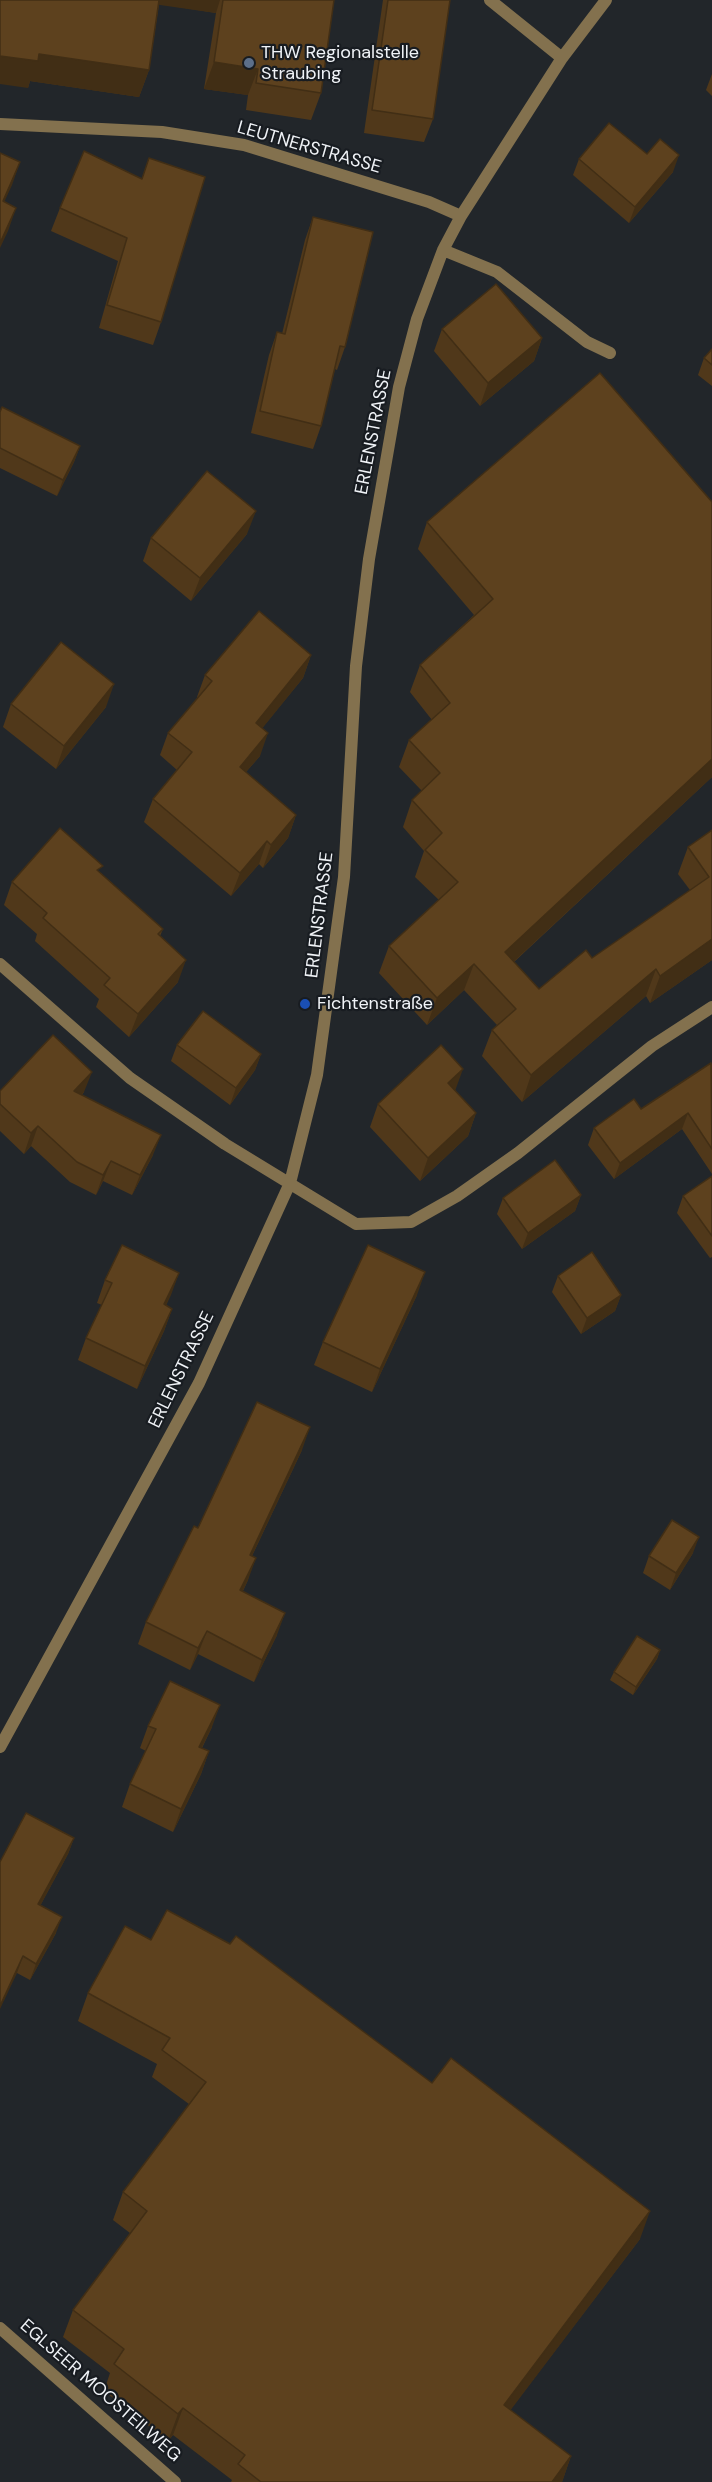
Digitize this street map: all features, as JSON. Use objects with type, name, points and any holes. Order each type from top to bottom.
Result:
[{"type":"street","points":[[490,0],[497,8],[562,58]]},
{"type":"street","name":"ERLENSTRASSE","points":[[0,1747],[199,1383],[290,1183],[317,1075],[344,877],[356,666],[381,486],[399,387],[417,319],[443,250],[461,216],[562,58],[606,0]]},
{"type":"street","name":"LEUTNERSTRASSE","points":[[0,124],[162,132],[244,145],[429,202],[461,216]]},
{"type":"street","points":[[443,250],[497,272],[587,342],[610,353]]},
{"type":"street","points":[[0,964],[130,1078],[225,1144],[356,1224],[411,1222],[457,1197],[518,1153],[652,1046],[712,1007]]},
{"type":"street","name":"EGLSEER MOOSTEILWEG","points":[[0,2328],[175,2482]]},
{"type":"building","points":[[0,0],[159,0],[149,70],[39,54],[38,61],[0,56]]},
{"type":"building","points":[[223,0],[334,0],[321,93],[256,83],[258,69],[214,62]]},
{"type":"building","points":[[388,0],[450,0],[433,119],[372,110]]},
{"type":"building","points":[[609,123],[647,154],[660,139],[679,155],[635,207],[579,159]]},
{"type":"building","points":[[84,151],[142,179],[149,158],[205,177],[161,322],[107,305],[127,238],[60,208]]},
{"type":"building","points":[[0,153],[20,162],[3,201],[16,208],[0,243]]},
{"type":"building","points":[[313,217],[373,232],[345,347],[340,346],[321,426],[260,411],[277,332],[285,334]]},
{"type":"building","points":[[496,284],[542,338],[488,383],[442,329]]},
{"type":"building","points":[[712,349],[712,365],[704,358]]},
{"type":"building","points":[[600,373],[712,502],[712,759],[505,952],[539,989],[586,950],[592,958],[709,877],[688,847],[712,830],[712,939],[660,976],[656,969],[531,1075],[492,1030],[516,1009],[474,964],[437,998],[389,946],[458,882],[425,850],[442,833],[412,800],[440,773],[409,740],[450,703],[420,665],[493,599],[427,522]]},
{"type":"building","points":[[2,407],[80,446],[63,480],[0,448]]},
{"type":"building","points":[[207,471],[256,511],[200,578],[151,538]]},
{"type":"building","points":[[259,611],[311,655],[256,723],[268,733],[240,767],[296,815],[271,845],[267,841],[240,873],[153,799],[192,752],[168,733],[212,681],[205,675]]},
{"type":"building","points":[[61,642],[114,684],[64,746],[11,704]]},
{"type":"building","points":[[60,828],[103,866],[97,870],[163,929],[158,934],[186,960],[138,1014],[104,985],[110,978],[43,918],[47,913],[12,882]]},
{"type":"building","points":[[203,1011],[261,1054],[236,1088],[177,1045]]},
{"type":"building","points":[[53,1035],[92,1072],[74,1091],[161,1135],[140,1175],[111,1161],[103,1175],[77,1162],[38,1126],[31,1133],[0,1104],[0,1091]]},
{"type":"building","points":[[441,1045],[463,1069],[448,1083],[476,1113],[428,1158],[378,1104]]},
{"type":"building","points":[[711,1063],[712,1149],[688,1113],[620,1163],[594,1128],[634,1099],[641,1109]]},
{"type":"building","points":[[555,1160],[581,1195],[528,1233],[503,1198]]},
{"type":"building","points":[[712,1176],[712,1236],[683,1196]]},
{"type":"building","points":[[122,1245],[179,1273],[164,1304],[172,1309],[145,1366],[86,1338],[112,1283],[105,1280]]},
{"type":"building","points":[[368,1245],[425,1272],[380,1369],[323,1342]]},
{"type":"building","points":[[592,1252],[621,1295],[587,1318],[558,1276]]},
{"type":"building","points":[[257,1402],[310,1427],[250,1555],[256,1558],[240,1590],[285,1613],[262,1660],[207,1631],[198,1648],[146,1622],[194,1526],[198,1528]]},
{"type":"building","points":[[672,1520],[699,1537],[676,1573],[649,1556]]},
{"type":"building","points":[[637,1636],[660,1650],[636,1687],[614,1672]]},
{"type":"building","points":[[170,1681],[220,1705],[199,1747],[209,1751],[181,1809],[130,1784],[156,1729],[148,1726]]},
{"type":"building","points":[[26,1813],[74,1838],[38,1904],[62,1917],[36,1964],[23,1956],[0,2006],[0,1862]]},
{"type":"building","points":[[167,1910],[230,1944],[236,1936],[432,2083],[451,2058],[650,2211],[504,2405],[571,2456],[552,2482],[261,2482],[238,2464],[245,2455],[183,2408],[178,2414],[114,2364],[124,2349],[73,2310],[147,2211],[123,2192],[206,2082],[162,2050],[170,2038],[88,1993],[125,1926],[151,1940]]},
{"type":"place","name":"THW Regionalstelle Straubing","points":[[249,63]]},
{"type":"place","name":"Fichtenstraße","points":[[305,1004]]}]
